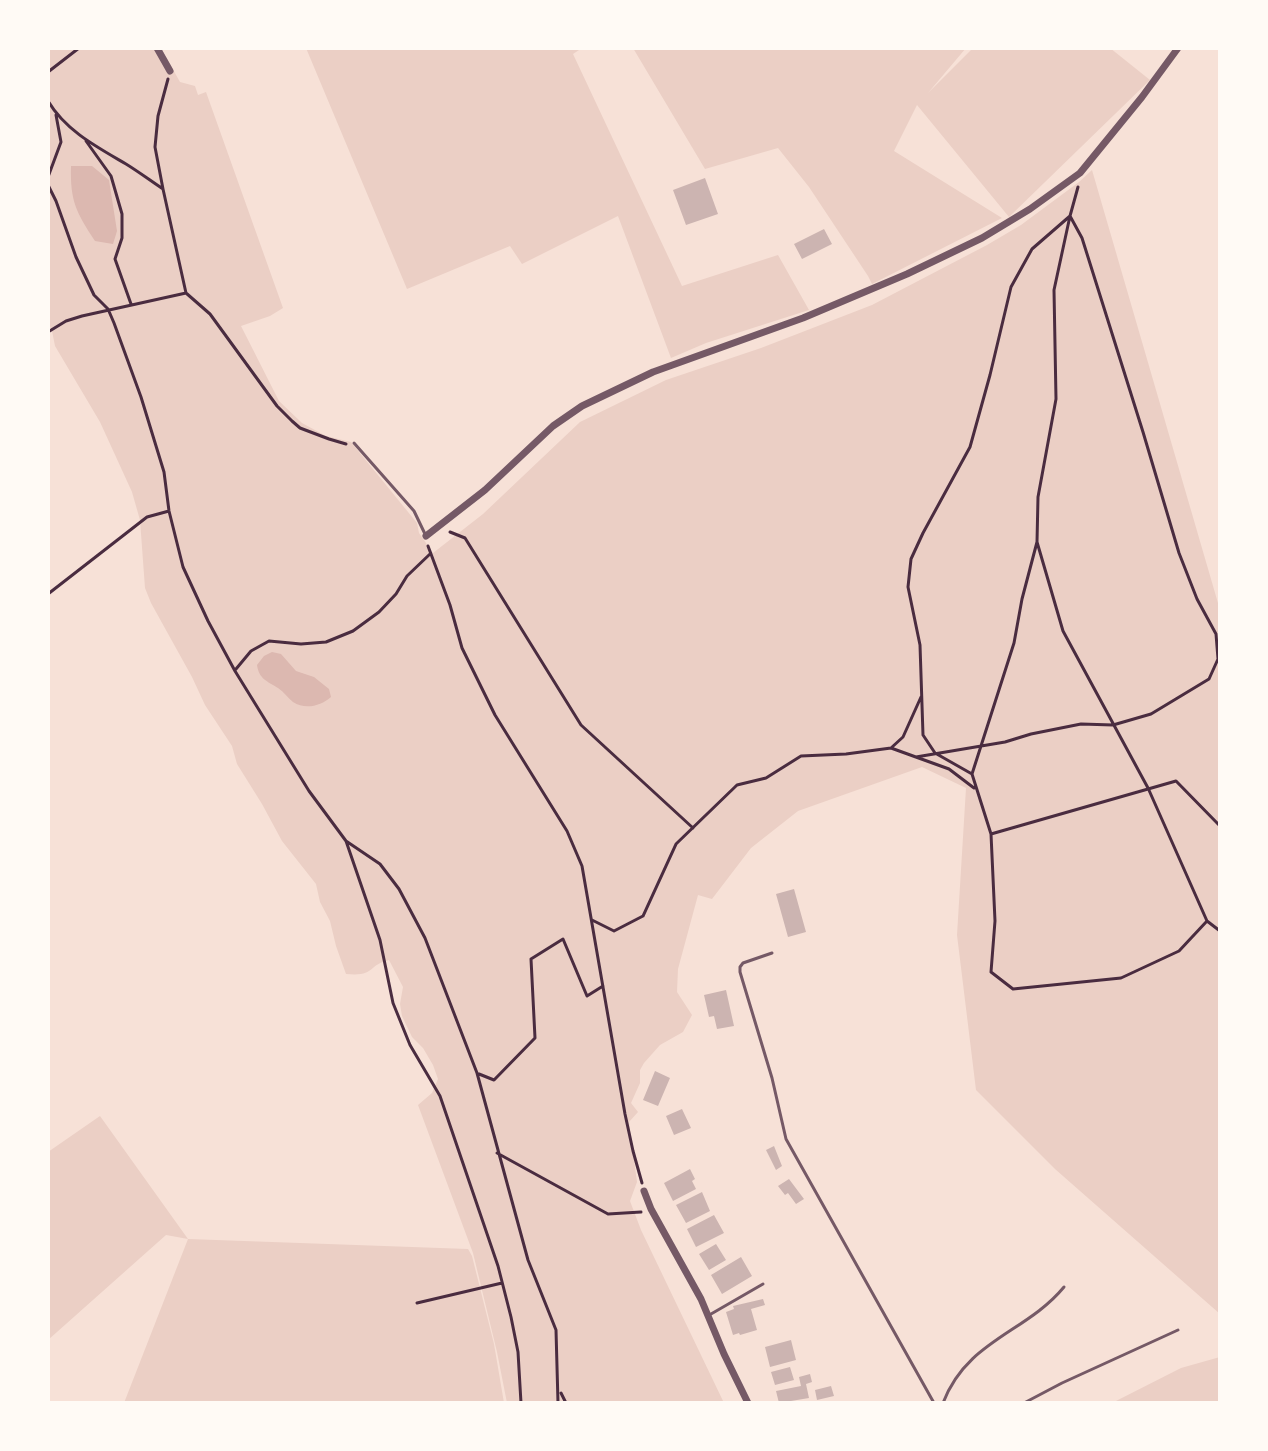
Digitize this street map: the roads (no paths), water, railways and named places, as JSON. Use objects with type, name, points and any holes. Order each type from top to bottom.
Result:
[{"type":"street","points":[[157,48],[170,71]]},
{"type":"street","points":[[426,536],[485,490],[553,426],[582,406],[653,372],[803,318],[907,274],[982,238],[1030,209],[1080,173],[1178,48]]},
{"type":"street","points":[[644,1191],[701,1299],[748,1403]]},
{"type":"lane","points":[[354,443],[414,511],[426,536]]},
{"type":"lane","points":[[772,953],[743,963],[740,972],[772,1078],[786,1139],[934,1403]]},
{"type":"lane","points":[[708,1316],[763,1284]]},
{"type":"lane","points":[[943,1403],[959,1371],[980,1350],[1054,1299],[1064,1287]]},
{"type":"lane","points":[[1024,1403],[1178,1330]]}]
